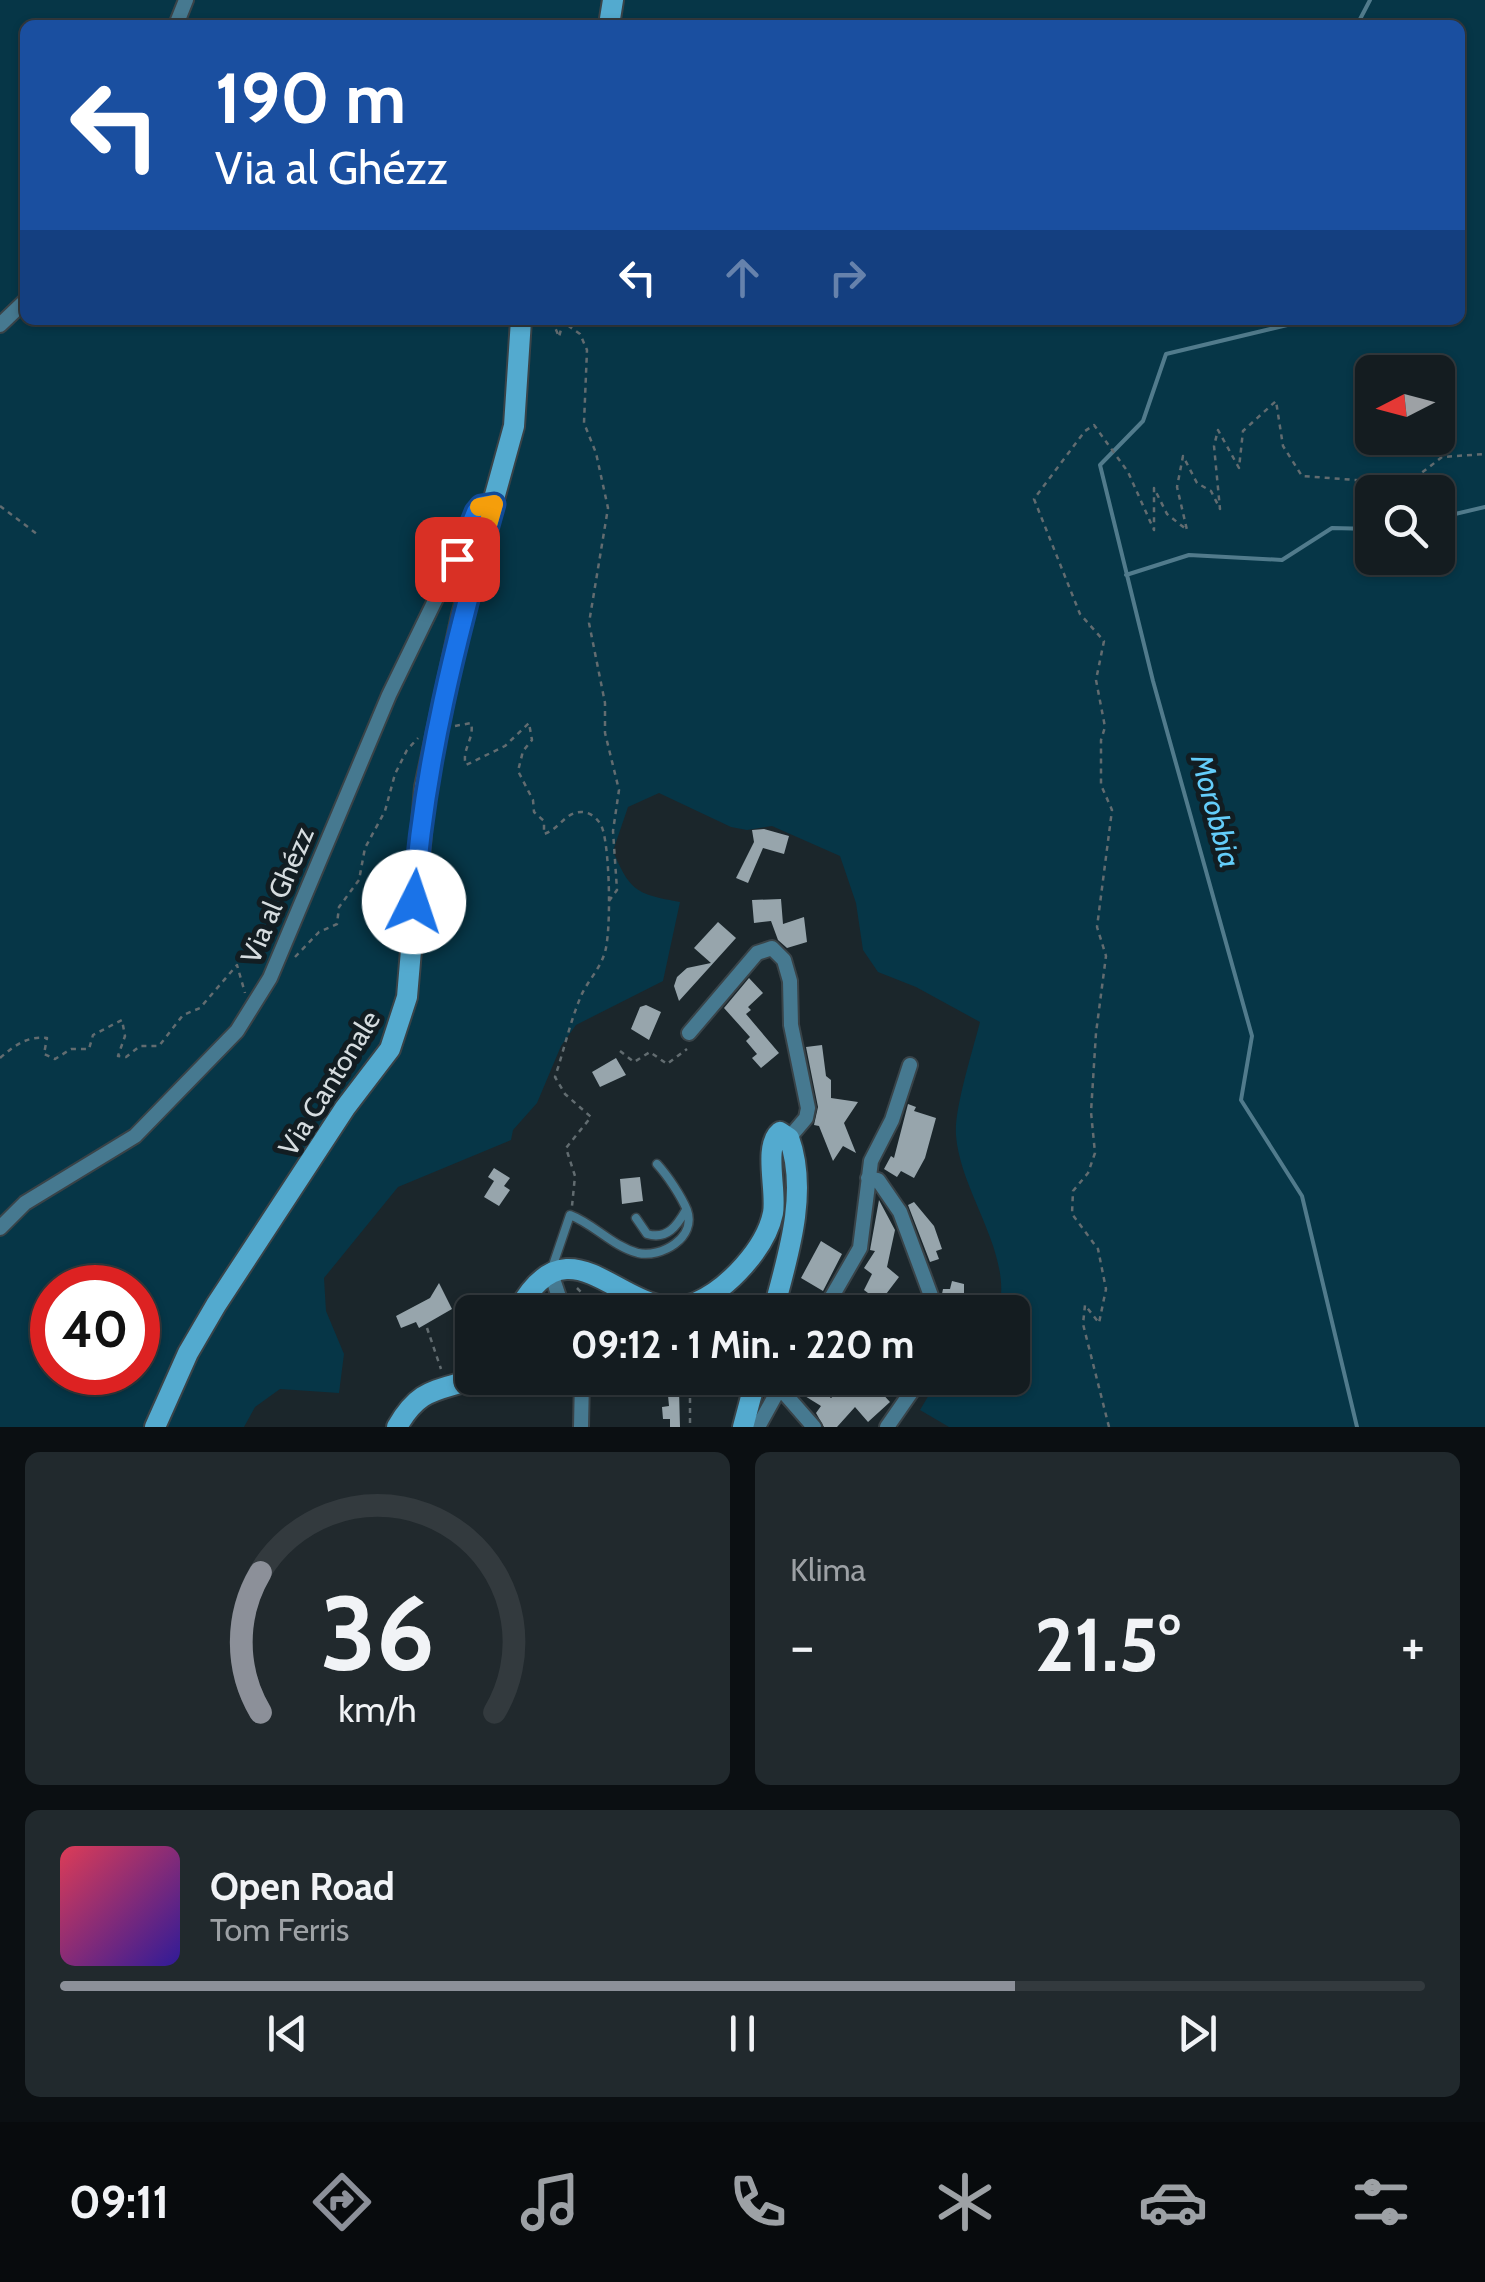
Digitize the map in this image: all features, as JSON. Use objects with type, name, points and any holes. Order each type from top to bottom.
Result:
[{"type":"street","points":[[0,325],[20,306]]},
{"type":"street","name":"Via Cantonale","points":[[155,1427],[188,1353],[216,1305],[345,1108],[384,1058],[401,1025],[408,997],[421,813],[462,615],[514,426],[522,325]]},
{"type":"street","name":"Via al Ghézz","points":[[0,1228],[25,1203],[135,1136],[237,1031],[270,978],[389,695],[448,580],[470,522],[481,506],[494,504]]},
{"type":"street","points":[[689,1033],[757,954],[772,948],[780,955],[790,981],[791,1025],[808,1108],[806,1118],[789,1138]]},
{"type":"street","points":[[833,1295],[860,1248],[868,1178],[910,1065]]},
{"type":"street","points":[[529,1295],[536,1284],[559,1271],[586,1272],[668,1306],[688,1306],[707,1297],[740,1268],[767,1230],[774,1201],[773,1142],[780,1132],[789,1138],[794,1154],[793,1225],[777,1295]]},
{"type":"street","points":[[868,1178],[878,1180],[900,1212],[931,1295]]},
{"type":"street","points":[[559,1271],[562,1295]]},
{"type":"street","points":[[397,1427],[420,1396],[455,1383]]},
{"type":"street","points":[[580,1427],[581,1395]]},
{"type":"street","points":[[743,1427],[751,1395]]},
{"type":"street","points":[[758,1427],[775,1395]]},
{"type":"street","points":[[791,1395],[814,1427]]},
{"type":"street","points":[[887,1427],[909,1395]]},
{"type":"lane","points":[[559,1271],[570,1215],[586,1220],[626,1248],[646,1254],[658,1253],[676,1243],[687,1228],[686,1210],[657,1164]]},
{"type":"lane","points":[[636,1218],[647,1234],[664,1234],[676,1226],[686,1210]]},
{"type":"path","points":[[554,325],[559,337],[561,325]]},
{"type":"path","points":[[566,325],[580,334],[586,350],[584,423],[596,453],[608,508],[590,623],[605,702],[605,734],[619,790],[613,831],[616,890],[608,902]]},
{"type":"path","points":[[1109,1427],[1083,1324],[1085,1304],[1099,1323],[1106,1289],[1098,1249],[1072,1214],[1073,1191],[1088,1173],[1096,1153],[1091,1112],[1106,956],[1097,927],[1112,810],[1101,784],[1101,740],[1105,728],[1096,680],[1104,642],[1080,614],[1034,499],[1084,431],[1094,425],[1128,472],[1154,530],[1154,488],[1167,514],[1187,530],[1177,488],[1182,456],[1197,483],[1211,491],[1220,509],[1214,446],[1218,430],[1239,468],[1243,431],[1276,401],[1283,446],[1302,476],[1382,482],[1415,478],[1442,457],[1485,454]]},
{"type":"path","points":[[0,506],[37,534]]},
{"type":"path","points":[[270,978],[278,980],[310,940],[337,924],[339,907],[359,880],[366,848],[385,811],[407,750],[427,728],[471,723],[466,765],[505,746],[530,723],[532,740],[522,751],[518,771],[533,800],[534,812],[544,821],[544,834],[569,814],[593,815],[601,824],[607,846],[605,954],[580,997],[556,1077],[565,1094],[591,1117],[566,1148],[574,1176],[570,1215]]},
{"type":"path","points":[[0,1058],[18,1042],[38,1037],[48,1038],[44,1054],[55,1059],[71,1049],[89,1049],[94,1034],[122,1020],[124,1036],[118,1056],[126,1057],[140,1046],[160,1046],[183,1016],[200,1008],[237,965],[251,1008]]},
{"type":"path","points":[[620,1050],[634,1062],[650,1052],[667,1064],[688,1048],[689,1033]]},
{"type":"path","points":[[559,1271],[585,1295]]},
{"type":"path","points":[[428,1328],[446,1385]]},
{"type":"path","points":[[690,1395],[690,1427]]},
{"type":"shaded area","points":[[0,0],[1485,0],[1485,1427],[949,1427],[920,1410],[929,1395],[1030,1395],[1030,1295],[1000,1295],[993,1246],[967,1179],[956,1135],[961,1095],[980,1022],[916,987],[878,972],[863,950],[856,903],[840,856],[772,826],[747,830],[731,827],[659,793],[628,807],[613,851],[624,875],[636,889],[680,902],[663,981],[576,1025],[561,1046],[537,1103],[513,1130],[511,1140],[398,1187],[324,1278],[326,1311],[344,1354],[339,1393],[280,1389],[255,1407],[244,1427],[0,1427]]},
{"type":"building","points":[[752,830],[789,836],[784,854],[763,848],[748,883],[736,878],[754,842]]},
{"type":"building","points":[[781,899],[783,924],[804,917],[807,942],[787,948],[778,940],[771,921],[754,923],[752,900]]},
{"type":"building","points":[[718,922],[736,938],[679,1001],[674,986],[677,977],[687,968],[711,963],[694,948]]},
{"type":"building","points":[[749,978],[763,993],[746,1014],[779,1053],[761,1068],[752,1058],[757,1054],[746,1041],[750,1037],[724,1008]]},
{"type":"building","points":[[646,1005],[661,1012],[649,1040],[631,1029],[640,1007]]},
{"type":"building","points":[[822,1045],[826,1076],[831,1080],[831,1098],[858,1102],[844,1123],[856,1153],[843,1146],[833,1161],[819,1126],[814,1125],[818,1107],[806,1047]]},
{"type":"building","points":[[616,1058],[626,1075],[600,1087],[592,1072]]},
{"type":"building","points":[[908,1104],[916,1107],[914,1111],[936,1118],[925,1158],[914,1178],[901,1171],[897,1177],[884,1169],[891,1156],[894,1158]]},
{"type":"building","points":[[494,1168],[510,1178],[504,1186],[510,1190],[499,1206],[484,1197],[494,1181],[488,1177]]},
{"type":"building","points":[[640,1177],[643,1201],[622,1204],[620,1179]]},
{"type":"building","points":[[879,1200],[895,1230],[887,1267],[899,1277],[885,1295],[871,1295],[864,1290],[872,1274],[864,1268],[875,1251],[870,1250]]},
{"type":"building","points":[[914,1202],[934,1226],[942,1249],[936,1251],[939,1259],[930,1262],[908,1205]]},
{"type":"building","points":[[821,1241],[842,1254],[823,1291],[801,1278]]},
{"type":"building","points":[[952,1281],[964,1284],[964,1295],[942,1295],[943,1289],[950,1289]]},
{"type":"building","points":[[439,1283],[452,1309],[419,1328],[416,1322],[401,1328],[396,1316],[430,1298]]},
{"type":"building","points":[[668,1395],[679,1395],[680,1427],[670,1427],[670,1419],[663,1419],[662,1407],[669,1406]]},
{"type":"building","points":[[803,1395],[884,1395],[890,1402],[868,1422],[855,1407],[837,1427],[824,1427],[816,1413],[821,1406]]},
{"type":"waterway","name":"Morobbia","points":[[1360,20],[1370,0]]},
{"type":"waterway","name":"Morobbia","points":[[1287,325],[1166,354],[1143,421],[1100,465],[1153,681],[1252,1036],[1241,1100],[1302,1196],[1357,1427]]},
{"type":"waterway","points":[[1455,514],[1485,507]]},
{"type":"waterway","points":[[1126,575],[1189,555],[1282,560],[1332,528],[1355,529]]},
{"type":"slow traffic","points":[[472,581],[494,504],[479,507]]},
{"type":"route","points":[[414,902],[425,787],[462,615],[494,504],[481,506],[476,512],[457,559]]}]
